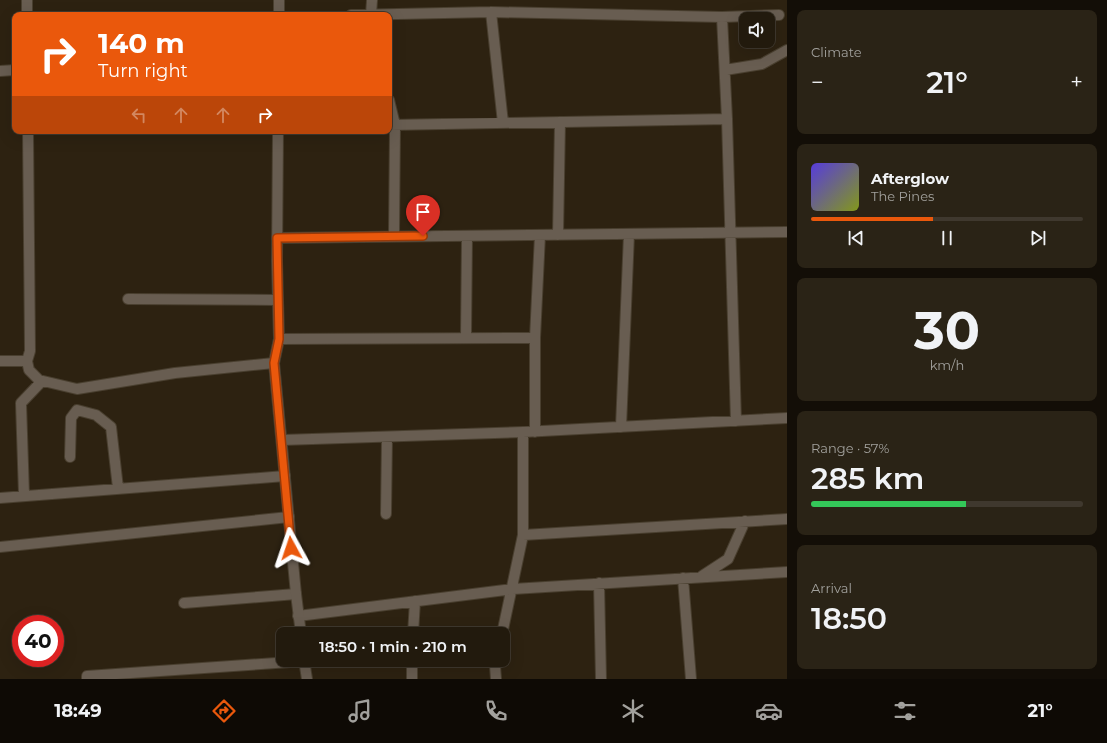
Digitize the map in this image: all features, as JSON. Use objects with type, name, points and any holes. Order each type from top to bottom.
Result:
[{"type":"street","points":[[27,0],[27,12]]},
{"type":"street","points":[[278,12],[279,0]]},
{"type":"street","points":[[371,12],[372,0]]},
{"type":"street","points":[[392,14],[491,12],[722,17],[779,15]]},
{"type":"street","points":[[491,12],[503,123]]},
{"type":"street","points":[[722,17],[727,119],[736,421]]},
{"type":"street","points":[[725,70],[762,64],[787,50]]},
{"type":"street","points":[[0,71],[12,70]]},
{"type":"street","points":[[394,236],[392,125],[727,119]]},
{"type":"street","points":[[558,234],[560,122]]},
{"type":"street","points":[[28,134],[30,351],[27,361],[29,370],[39,380],[77,390],[175,373],[274,363]]},
{"type":"street","points":[[278,134],[277,238],[279,339],[274,363],[300,627]]},
{"type":"street","points":[[277,238],[787,232]]},
{"type":"street","points":[[621,427],[629,234]]},
{"type":"street","points":[[535,432],[535,338],[540,235]]},
{"type":"street","points":[[466,338],[467,236]]},
{"type":"street","points":[[128,299],[278,300]]},
{"type":"street","points":[[279,339],[535,338]]},
{"type":"street","points":[[0,361],[27,361]]},
{"type":"street","points":[[24,495],[21,403],[42,381]]},
{"type":"street","points":[[70,457],[71,418],[77,410],[96,415],[111,427],[118,488]]},
{"type":"street","points":[[282,440],[535,432],[787,418]]},
{"type":"street","points":[[504,627],[523,535],[523,432]]},
{"type":"street","points":[[386,437],[386,514]]},
{"type":"street","points":[[0,498],[285,476]]},
{"type":"street","points":[[0,547],[288,517]]},
{"type":"street","points":[[523,535],[787,519]]},
{"type":"street","points":[[700,577],[728,559],[745,521]]},
{"type":"street","points":[[298,616],[513,588],[787,572]]},
{"type":"street","points":[[683,578],[692,679]]},
{"type":"street","points":[[599,583],[601,679]]},
{"type":"street","points":[[184,603],[296,594]]},
{"type":"street","points":[[413,627],[415,601]]},
{"type":"street","points":[[87,679],[87,676],[276,663]]},
{"type":"street","points":[[305,667],[307,679]]},
{"type":"street","points":[[412,667],[412,679]]},
{"type":"street","points":[[495,667],[496,679]]},
{"type":"route","points":[[291,548],[274,363],[279,339],[277,238],[423,236]]}]
